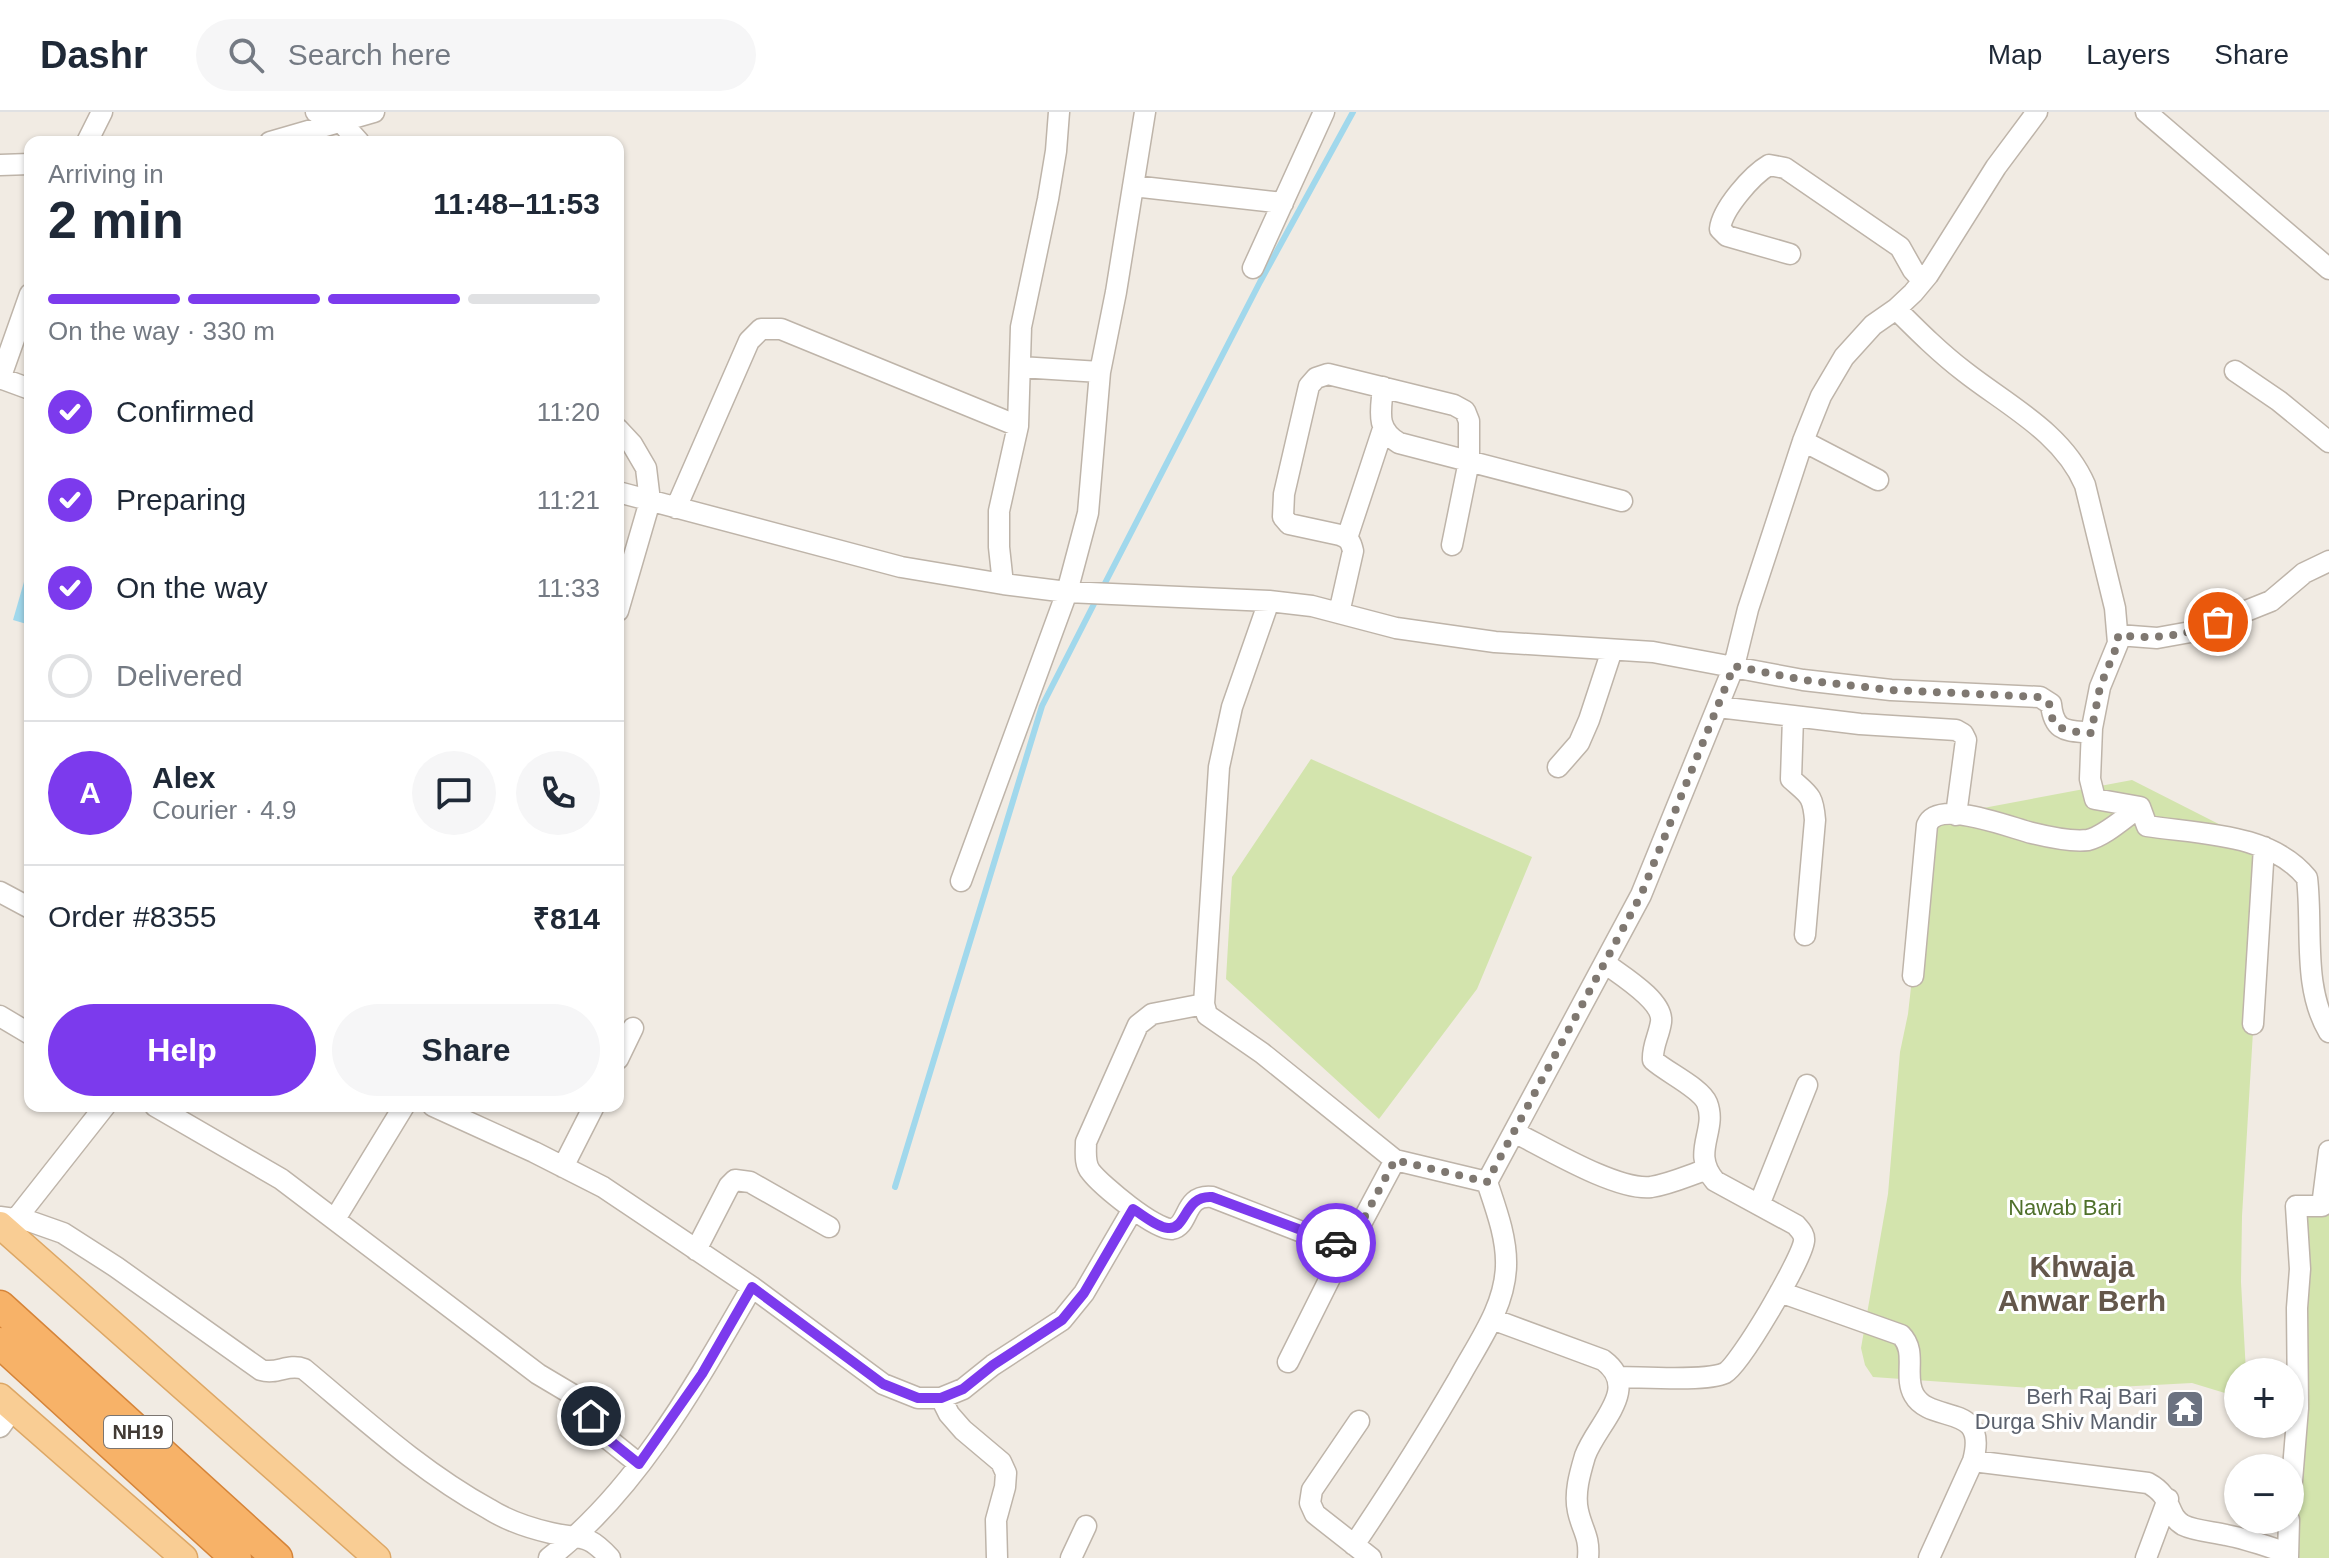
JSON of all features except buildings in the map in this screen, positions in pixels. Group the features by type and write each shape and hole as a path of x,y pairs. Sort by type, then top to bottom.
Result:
{"highway":[{"name":"NH19","path":"0,1306 277,1558"},
{"name":"NH19","path":"0,1343 236,1558"}],"main road":[{"path":"5,1221 377,1558"},
{"path":"4,1411 180,1556"}],"street":[{"path":"90,136 102,112"},
{"path":"316,112 342,123 354,136"},
{"path":"293,136 374,112"},
{"path":"1003,584 999,511 1018,426 1021,327 1048,199 1059,112"},
{"path":"961,881 1067,592 1088,513 1100,372 1145,112"},
{"path":"1253,268 1324,112"},
{"path":"1359,1421 1312,1490 1310,1503 1315,1514 1363,1552 1492,1319 1502,1295 1506,1265 1498,1215 1487,1182 1641,895 1734,666 1748,609 1803,441 1821,396 1844,357 1873,325 1896,309 1923,281 1996,167 2037,112"},
{"path":"2146,112 2329,269"},
{"path":"0,165 24,164"},
{"path":"1790,254 1727,236 1720,229 1724,213 1769,165 1785,168 1900,247 1923,281"},
{"path":"1133,186 1283,203"},
{"path":"1896,309 1948,359 2061,447 2078,468 2103,555 2118,635 2118,643 2100,687 2091,733 2090,779 2095,799 2140,807"},
{"path":"24,311 0,378 24,387"},
{"path":"676,508 749,341 761,329 781,329 1018,426"},
{"path":"1020,367 1100,372"},
{"path":"2235,371 2279,401 2329,442"},
{"path":"1347,538 1289,524 1283,517 1284,494 1309,386 1316,378 1328,374 1454,405 1465,411 1470,433 1469,461 1452,545"},
{"path":"1383,387 1380,416 1383,429 1388,437 1399,443 1622,501"},
{"path":"1339,613 1353,551 1347,538 1383,429"},
{"path":"624,435 646,468 650,501 624,590"},
{"path":"1803,441 1878,480"},
{"path":"624,494 901,567 1003,584 1067,592 1269,601 1312,606 1396,628 1495,642 1653,652 1803,680 1891,690 2040,697 2051,704 2053,721 2058,727 2091,733"},
{"path":"2118,635 2157,638 2196,631 2271,601 2304,573 2329,561"},
{"path":"1269,601 1232,707 1219,767 1204,1004 1207,1015 1262,1053 1395,1160 1487,1182"},
{"path":"1558,767 1579,743 1612,650"},
{"path":"1718,707 1793,717 1956,730 1963,734 1965,749 1956,815"},
{"path":"1793,717 1791,779 1814,802 1815,820 1805,935"},
{"path":"1913,976 1930,818 1936,814 1956,815 2004,823 2036,834 2079,840 2091,839 2140,807"},
{"path":"2140,807 2147,826 2224,836 2264,847 2296,865 2307,878 2313,990 2329,1032"},
{"path":"2253,1024 2264,847"},
{"path":"0,892 24,905"},
{"path":"1606,964 1651,999 1660,1010 1662,1019 1653,1060 1701,1095 1707,1103 1703,1151 1705,1170 1715,1181 1796,1225 1803,1232 1804,1242 1780,1292 1741,1359 1724,1373 1705,1377 1619,1377"},
{"path":"1204,1004 1152,1014 1138,1025 1086,1142 1085,1157 1089,1171 1133,1209 1164,1227 1172,1229 1179,1225 1195,1200 1204,1196 1320,1239 1348,1242"},
{"path":"0,1016 24,1030"},
{"path":"624,1047 633,1028"},
{"path":"1759,1205 1807,1085"},
{"path":"5,1221 100,1112"},
{"path":"165,1112 281,1179 538,1374 580,1399 588,1407 595,1426 603,1435 639,1464"},
{"path":"335,1219 400,1112"},
{"path":"446,1112 603,1187 752,1287 883,1384 918,1398 941,1398 963,1389 993,1365 1062,1320 1084,1293 1133,1209"},
{"path":"563,1167 591,1112"},
{"path":"1514,1132 1630,1186 1649,1187 1705,1170"},
{"path":"2294,1454 2300,1269 2296,1206 2322,1206 2329,1152"},
{"path":"1288,1362 1348,1242 1356,1233 1395,1160"},
{"path":"696,1250 735,1180 750,1182 829,1227"},
{"path":"5,1221 29,1221 63,1233 128,1275 261,1370 278,1371 287,1366 304,1369 387,1441 488,1509 523,1526 557,1534 579,1535 596,1543 610,1558"},
{"path":"549,1558 579,1535 611,1503 702,1374 752,1287"},
{"path":"1780,1292 1901,1335 1910,1349 1911,1387 1915,1397 1971,1427 1976,1448 1973,1461 1929,1558"},
{"path":"1492,1319 1603,1360 1614,1368 1619,1377 1620,1389 1615,1402 1586,1453 1578,1481 1578,1511 1588,1534 1588,1558"},
{"path":"941,1398 949,1414 1001,1462 1006,1473 996,1520 997,1558"},
{"path":"1973,1461 2148,1483 2161,1490 2168,1499 2172,1514 2184,1525 2248,1540 2287,1556 2288,1534"},
{"path":"2146,1558 2168,1499"},
{"path":"1071,1558 1086,1526"}],"green space":[{"path":"1311,759 1532,857 1477,989 1379,1119 1226,979 1232,877"},
{"name":"Nawab Bari","path":"2132,780 2264,847 2242,1216 2241,1282 2245,1358 2224,1358 2224,1393 2192,1383 2061,1390 1873,1377 1865,1365 1861,1348 1888,1194 1900,1052 1908,1014 1930,818"},
{"path":"2329,1146 2329,1558 2292,1558 2293,1534 2304,1534 2304,1454 2294,1454 2295,1438 2304,1438 2304,1358 2296,1358 2299,1244"}],"water":[{"path":"24,582 24,623 13,620"}],"waterway":[{"path":"1102,589 1260,282 1353,112"},
{"path":"895,1187 1042,706 1097,598"}],"way so far":[{"path":"1336,1243 1348,1242 1356,1233 1395,1160 1487,1182 1641,895 1734,666 1803,680 1891,690 2040,697 2051,704 2053,721 2058,727 2091,733 2100,687 2118,643 2118,635 2169,637 2218,622"}],"place":[{"name":"Berh Raj Bari Durga Shiv Mandir","path":"2185,1409"}],"district":[{"name":"Khwaja Anwar Berh","path":"2082,1283"}],"route":[{"path":"591,1416 603,1435 639,1464 702,1374 752,1287 883,1384 918,1398 941,1398 963,1389 993,1365 1062,1320 1084,1293 1133,1209 1172,1229 1179,1225 1195,1200 1212,1197 1336,1243"}]}
